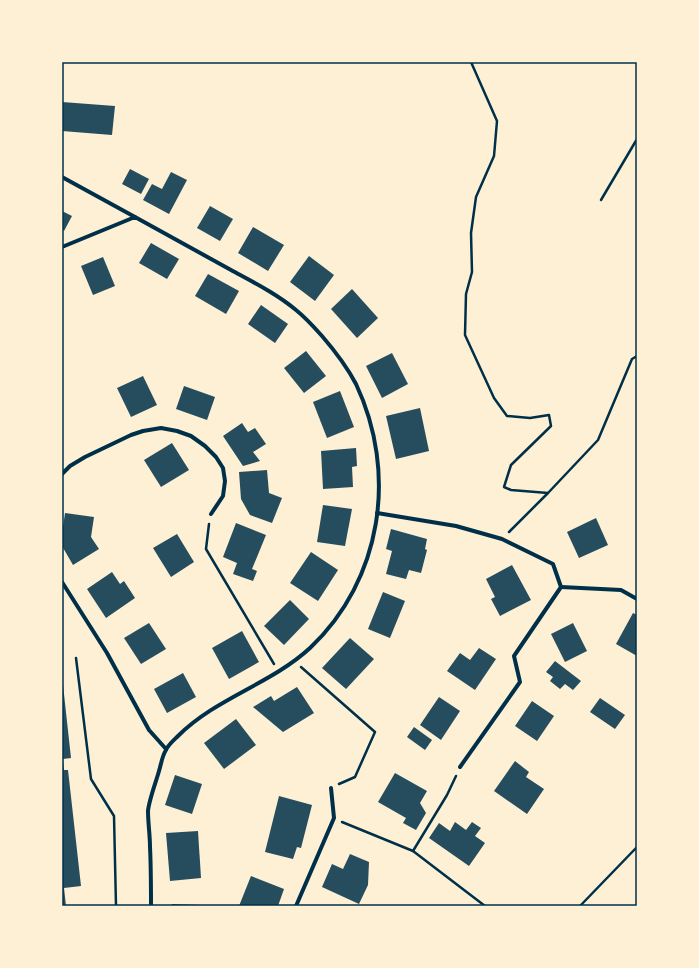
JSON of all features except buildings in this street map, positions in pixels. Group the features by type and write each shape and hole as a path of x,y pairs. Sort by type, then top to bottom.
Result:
{"street":[{"path":"62,177 245,278 297,310 328,343 356,384 369,418 375,440 378,461 379,497 375,531 371,548 356,586 336,619 308,649 294,660 198,718 166,749 148,809 152,875 151,906"},
{"path":"62,248 135,217"},
{"path":"62,474 70,466 86,457 132,435 143,431 161,428 177,431 191,436 205,446 216,456 222,468 225,481 223,496 211,514"},
{"path":"377,513 456,526 502,539 553,564 561,587"},
{"path":"62,582 107,653 150,730 166,749"},
{"path":"561,587 621,590 637,599"},
{"path":"460,767 520,682 514,656 561,587"},
{"path":"296,906 334,818 331,788"}],"path":[{"path":"471,62 497,121 494,156 476,196 471,233 472,272 466,294 465,335 494,398 507,416 530,418 549,415 551,426 511,465 504,486 511,490 548,493"},
{"path":"601,200 637,138"},
{"path":"502,539 598,440 632,359 637,356"},
{"path":"211,514 206,549 278,671"},
{"path":"76,658 91,779 114,816 116,906"},
{"path":"294,660 375,732 355,777 331,788"},
{"path":"413,851 447,795 460,767"},
{"path":"334,818 413,851 485,906"},
{"path":"580,906 637,846"}]}
